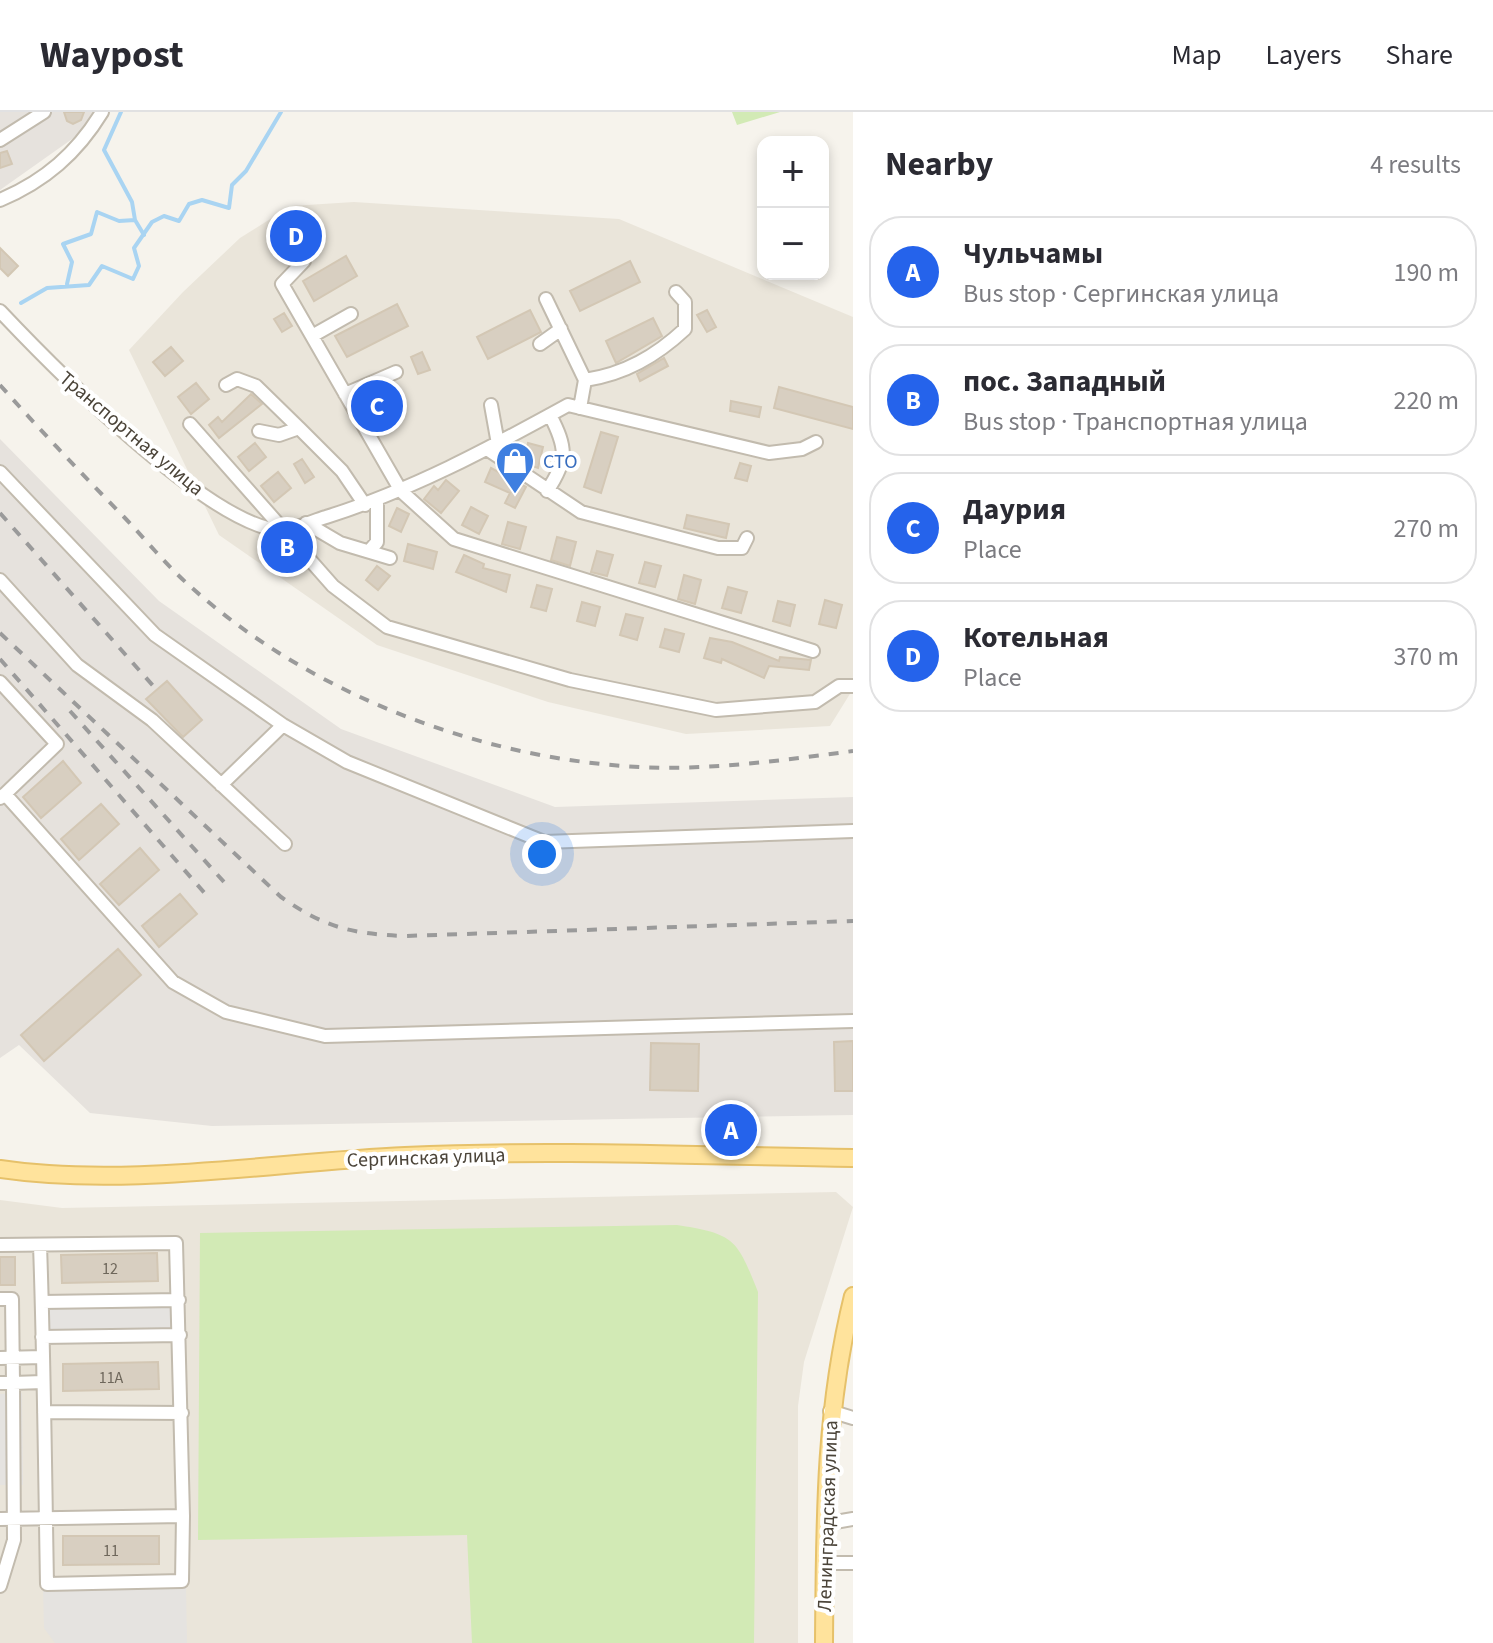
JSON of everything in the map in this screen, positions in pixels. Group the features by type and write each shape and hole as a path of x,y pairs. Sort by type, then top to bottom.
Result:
{"main road":[{"name":"Сергинская улица","path":"0,1169 102,1176 406,1156 512,1154 853,1158"},
{"name":"Ленинградская улица","path":"824,1643 824,1524 830,1411 853,1296"}],"street":[{"path":"0,140 44,112"},
{"path":"0,200 36,183 55,169 81,143 102,112"},
{"path":"304,261 282,284 401,491 454,539 813,651"},
{"path":"585,380 638,364 665,347 685,329 685,302 676,292"},
{"path":"546,299 585,380 580,408"},
{"name":"Транспортная улица","path":"0,311 90,402 201,494 247,519 281,530"},
{"path":"312,336 351,314"},
{"path":"540,344 561,329"},
{"path":"345,394 396,372"},
{"path":"226,385 237,379 256,386 371,503 377,542 370,550"},
{"path":"491,405 492,447 547,491 581,512 718,548 742,548 747,538"},
{"path":"281,530 401,491 492,447 568,405 769,453 802,449 816,442"},
{"path":"547,491 563,467 563,439 550,415"},
{"path":"190,424 333,586 387,627 570,680 716,710 815,702 839,686 853,686"},
{"path":"259,431 279,435 299,428"},
{"path":"0,472 155,635 283,725 347,762 544,842 853,831"},
{"path":"247,519 252,496"},
{"path":"306,523 340,543 390,558"},
{"path":"0,580 77,665 152,720 285,844"},
{"path":"0,682 57,744 2,796 173,982 226,1012 325,1036 853,1021"},
{"path":"221,785 283,725"},
{"path":"0,1245 176,1243 182,1413 182,1581 47,1584 40,1245"},
{"path":"0,1299 12,1299 6,1383 15,1519 14,1540 0,1581"},
{"path":"42,1302 179,1300"},
{"path":"42,1337 180,1335"},
{"path":"6,1358 43,1357"},
{"path":"6,1383 43,1382"},
{"path":"830,1411 853,1418"},
{"path":"44,1412 182,1413"},
{"path":"0,1519 183,1516"},
{"path":"824,1524 853,1519"},
{"path":"824,1563 853,1563"}],"shaded area":[{"path":"0,112 96,112 82,132 0,190"},
{"path":"354,202 619,219 757,277 757,280 765,280 853,317 853,689 830,726 686,734 548,702 377,645 219,535 129,350 183,292 240,238 291,206"},
{"path":"0,439 159,601 341,729 555,807 853,797 853,1115 212,1126 90,1113 19,1045 0,1058"},
{"path":"836,1192 853,1207 804,1362 798,1406 798,1643 0,1643 0,1200 62,1208"},
{"path":"174,1307 174,1328 47,1330 46,1308"},
{"path":"22,1393 23,1485 0,1485 0,1394"},
{"path":"186,1587 187,1643 55,1643 44,1628 43,1589"}],"green space":[{"path":"732,112 780,112 737,125"},
{"path":"677,1225 711,1232 731,1242 745,1260 758,1292 754,1643 472,1643 467,1535 198,1540 200,1233"}],"building":[{"path":"64,112 84,112 81,120 73,124 67,121"},
{"path":"7,151 12,164 0,168 0,153"},
{"path":"301,217 313,247 290,256 278,226"},
{"path":"0,248 18,266 8,276 0,268"},
{"path":"346,256 357,276 314,301 303,281"},
{"path":"630,261 640,282 580,311 570,291"},
{"path":"397,304 408,326 347,357 335,336"},
{"path":"530,310 541,332 488,359 477,337"},
{"path":"707,310 716,327 707,332 697,315"},
{"path":"284,313 292,326 282,332 274,319"},
{"path":"653,318 662,336 616,363 606,341"},
{"path":"171,347 183,361 165,376 153,362"},
{"path":"422,352 430,370 418,374 411,357"},
{"path":"664,358 668,366 640,381 637,374"},
{"path":"196,383 209,399 191,414 178,397"},
{"path":"779,387 853,407 853,429 774,408"},
{"path":"251,394 262,404 219,438 209,425 218,417 222,422"},
{"path":"383,397 388,406 372,416 367,406"},
{"path":"731,401 761,407 759,417 730,411"},
{"path":"601,432 618,437 601,493 584,487"},
{"path":"255,443 266,457 249,471 238,457"},
{"path":"528,443 543,447 538,468 524,463"},
{"path":"302,459 314,477 305,483 294,464"},
{"path":"740,463 751,466 747,481 735,478"},
{"path":"491,468 526,487 515,508 505,503 510,493 485,482"},
{"path":"278,472 291,488 274,502 261,486"},
{"path":"446,480 459,491 441,513 424,499 434,486 438,490"},
{"path":"471,507 488,516 479,534 462,525"},
{"path":"397,508 409,514 401,532 389,526"},
{"path":"687,515 729,524 726,538 684,528"},
{"path":"508,522 526,527 520,549 502,544"},
{"path":"557,537 576,542 570,566 551,560"},
{"path":"408,544 437,552 433,569 404,561"},
{"path":"597,551 613,555 607,576 591,572"},
{"path":"464,555 484,564 483,568 510,575 506,592 456,572"},
{"path":"645,562 661,566 655,587 639,583"},
{"path":"377,566 390,576 378,590 366,580"},
{"path":"684,575 701,580 695,604 678,599"},
{"path":"537,585 552,589 546,611 531,607"},
{"path":"728,587 747,592 741,613 722,608"},
{"path":"825,600 842,605 836,628 819,624"},
{"path":"778,601 795,605 790,626 773,621"},
{"path":"582,602 600,607 595,626 577,621"},
{"path":"626,614 643,618 637,640 620,635"},
{"path":"665,629 684,634 679,652 660,647"},
{"path":"710,638 732,642 779,661 780,657 811,660 809,670 769,666 764,678 722,659 721,663 704,658"},
{"path":"167,681 202,720 183,737 146,699"},
{"path":"63,761 81,783 41,818 23,797"},
{"path":"101,804 119,824 79,860 61,839"},
{"path":"140,848 159,870 119,905 100,884"},
{"path":"180,894 197,914 159,947 142,926"},
{"path":"118,949 141,975 44,1061 21,1035"},
{"path":"853,1041 853,1091 835,1091 834,1042"},
{"path":"651,1043 699,1044 698,1091 650,1090"},
{"path":"157,1253 158,1281 62,1283 61,1255"},
{"path":"0,1257 15,1257 15,1285 0,1285"},
{"path":"158,1362 159,1389 63,1391 63,1364"},
{"path":"63,1536 159,1536 159,1564 63,1565"}],"waterway":[{"path":"121,112 104,150 132,202 135,220 144,235"},
{"path":"21,303 47,288 89,285 102,266 133,279 139,266 134,248 152,222 164,216 179,221 189,204 202,200 229,208 232,185 246,171 281,112"},
{"path":"67,284 72,262 63,244 91,234 97,212 119,221 135,220"}],"railway":[{"path":"0,385 191,587 237,624 286,657 338,686 393,711 450,732 508,748 624,766 710,767 853,751"},
{"path":"0,513 155,688"},
{"path":"0,633 281,897 339,927 404,936 853,921"},
{"path":"0,659 208,897"},
{"path":"70,711 224,882"}],"place":[{"name":"Котельная","path":"296,236"},
{"name":"Даурия","path":"377,406"},
{"name":"СТО","path":"515,495"},
{"name":"пос. Западный","path":"287,547"},
{"name":"Чульчамы","path":"731,1130"}]}
